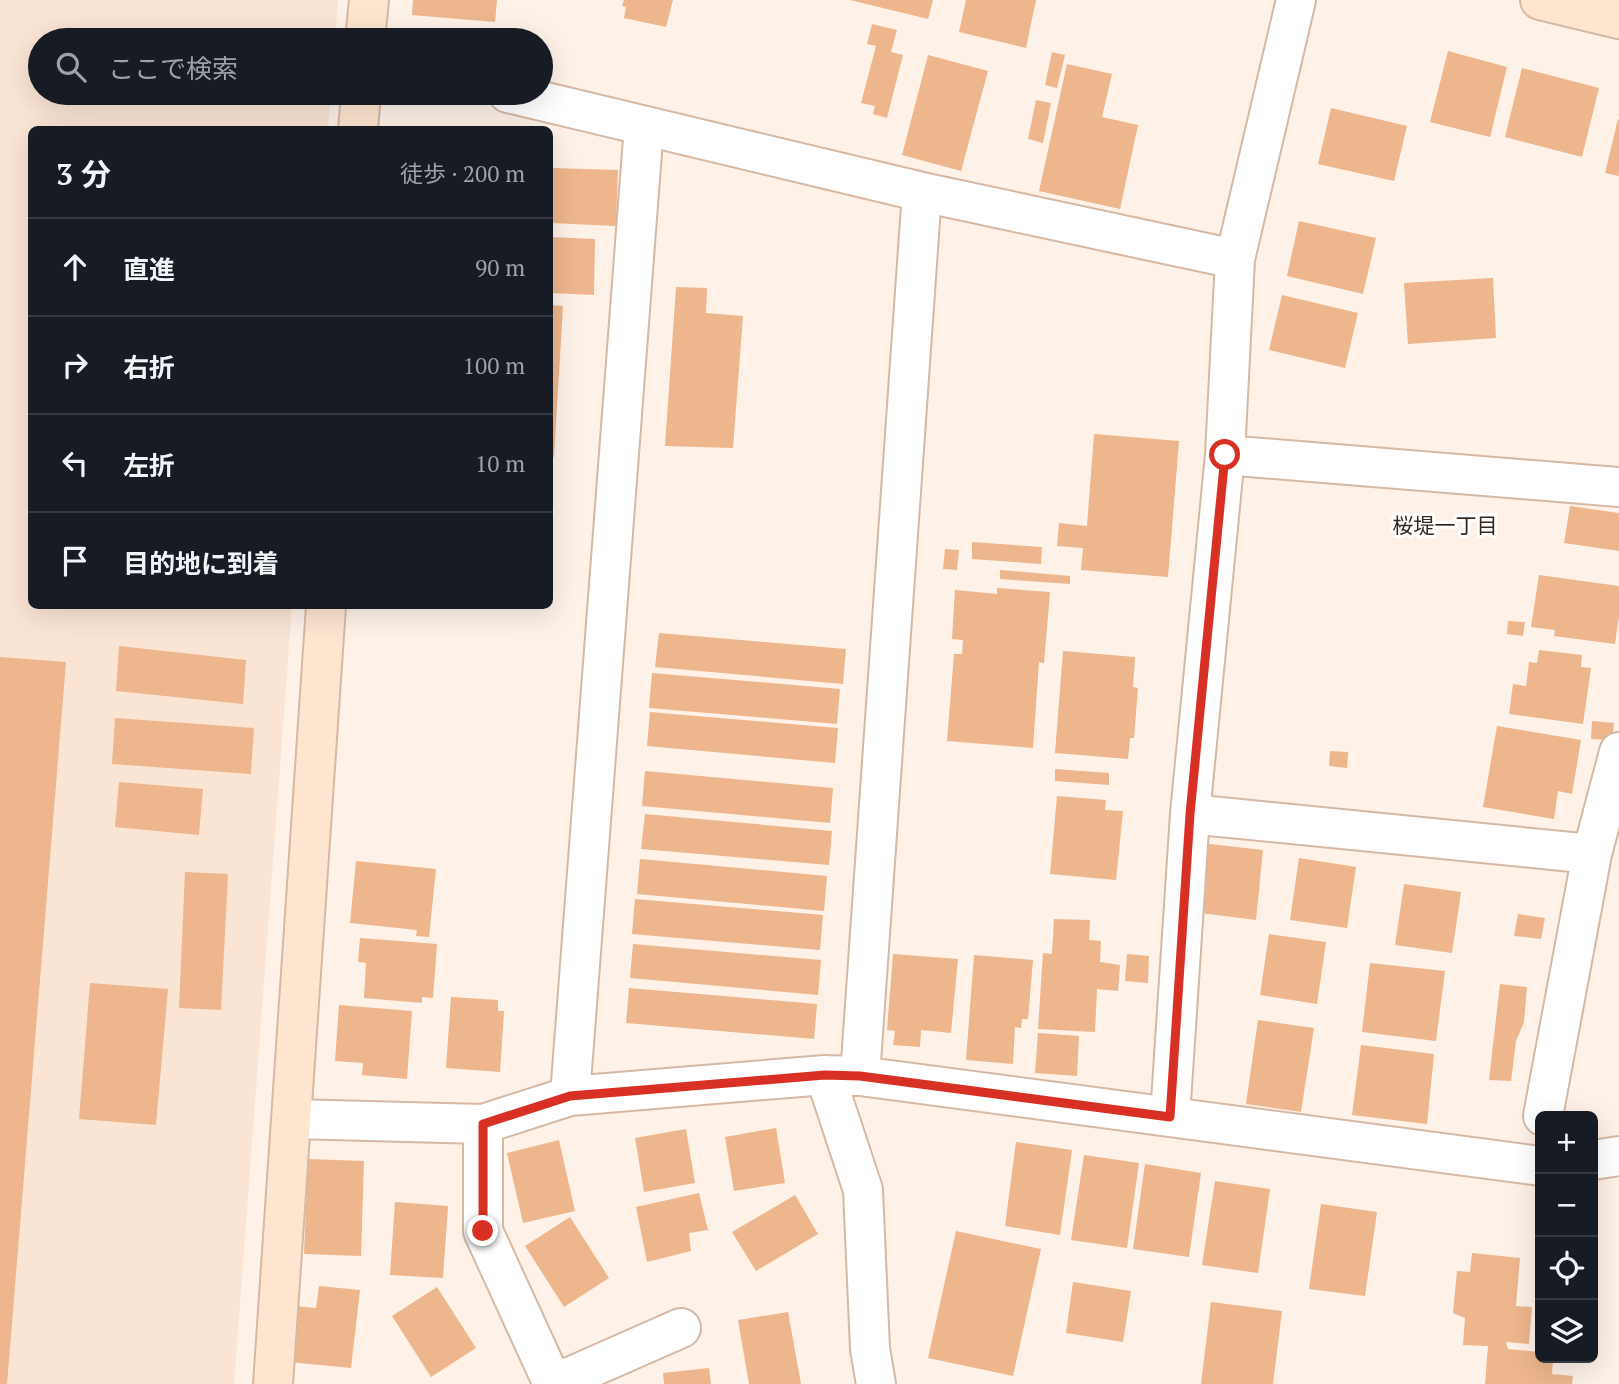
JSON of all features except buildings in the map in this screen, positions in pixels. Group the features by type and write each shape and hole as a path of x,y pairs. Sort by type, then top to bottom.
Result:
{"street":[{"path":"366,28 369,0"},
{"path":"1170,1117 1190,814 1225,455 1236,259 1296,0"},
{"path":"1541,0 1619,19"},
{"path":"553,104 922,192 1236,259"},
{"path":"358,126 360,105"},
{"path":"570,1096 644,126"},
{"path":"876,1384 870,1349 863,1190 843,1075 922,192"},
{"path":"1225,455 1619,487"},
{"path":"273,1384 326,609"},
{"path":"1544,1111 1592,854 1619,752"},
{"path":"1190,814 1592,854"},
{"path":"292,1119 483,1124 570,1096 843,1075 1170,1117 1535,1154"},
{"path":"483,1124 483,1231 554,1384 681,1328"},
{"path":"1598,1159 1619,1157"}],"shaded area":[{"path":"0,0 338,0 336,28 28,28 28,105 330,105 328,126 28,126 28,609 292,609 234,1384 0,1384"}],"district":[{"name":"桜堤一丁目","path":"1445,526"}],"route":[{"path":"483,1231 483,1124 570,1096 825,1075 860,1076 1170,1117 1190,814 1225,455"}]}
